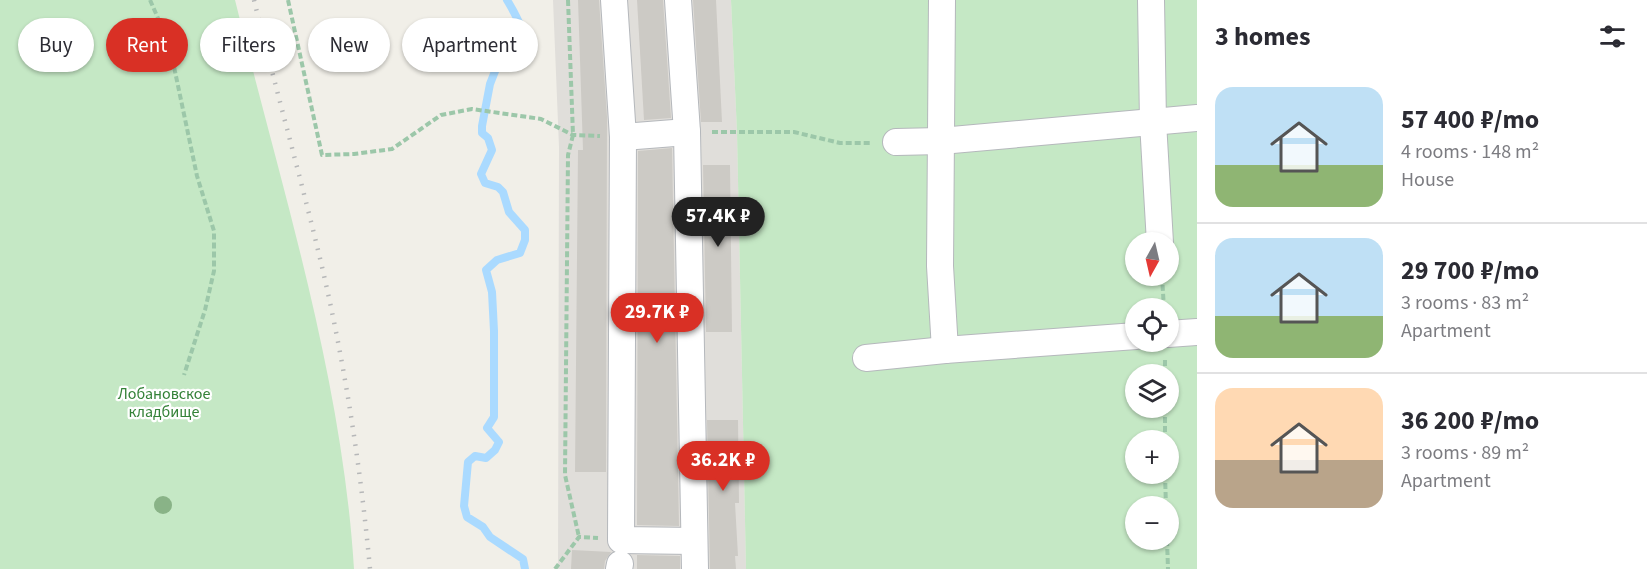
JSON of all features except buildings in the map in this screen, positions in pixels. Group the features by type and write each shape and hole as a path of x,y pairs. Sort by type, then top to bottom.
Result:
{"lane":[{"path":"614,0 623,137 620,558 694,541"},
{"path":"678,0 687,132 695,569"},
{"path":"942,0 940,267 945,350"},
{"path":"1152,0 1153,122 1159,232"},
{"path":"896,142 941,141 1197,118"},
{"path":"623,137 687,132"},
{"path":"1179,333 1197,332"},
{"path":"866,358 1125,337"}],"path":[{"path":"150,0 169,44 197,176 214,231 214,271 205,310 184,375"},
{"path":"288,0 322,155 392,149 441,115 472,109 541,119 573,135 623,137"},
{"path":"555,569 579,537 566,475 568,155 573,135 568,0"},
{"path":"687,132 794,132 840,143 896,142"},
{"path":"579,537 620,558"},
{"path":"1167,550 1168,569"}],"shaded area":[{"path":"553,0 731,0 737,132 746,569 558,569 559,147"}],"green space":[{"name":"Лобановское кладбище","path":"0,0 235,0 240,18 200,18 200,72 254,72 290,211 323,353 337,425 354,569 0,569"},
{"path":"731,0 1197,0 1197,569 746,569 737,132"}],"waterway":[{"path":"507,0 521,27 522,49 519,56 499,61 490,84 482,133 488,138 492,150 481,174 485,183 498,187 503,192 509,212 525,230 525,240 520,253 497,260 486,270 492,292 494,331 494,417 487,428 499,442 495,450 486,458 475,456 468,462 464,506 467,517 483,527 490,537 523,559 525,569"}],"railway":[{"path":"254,0 317,246 335,326 356,447 370,569"}]}
